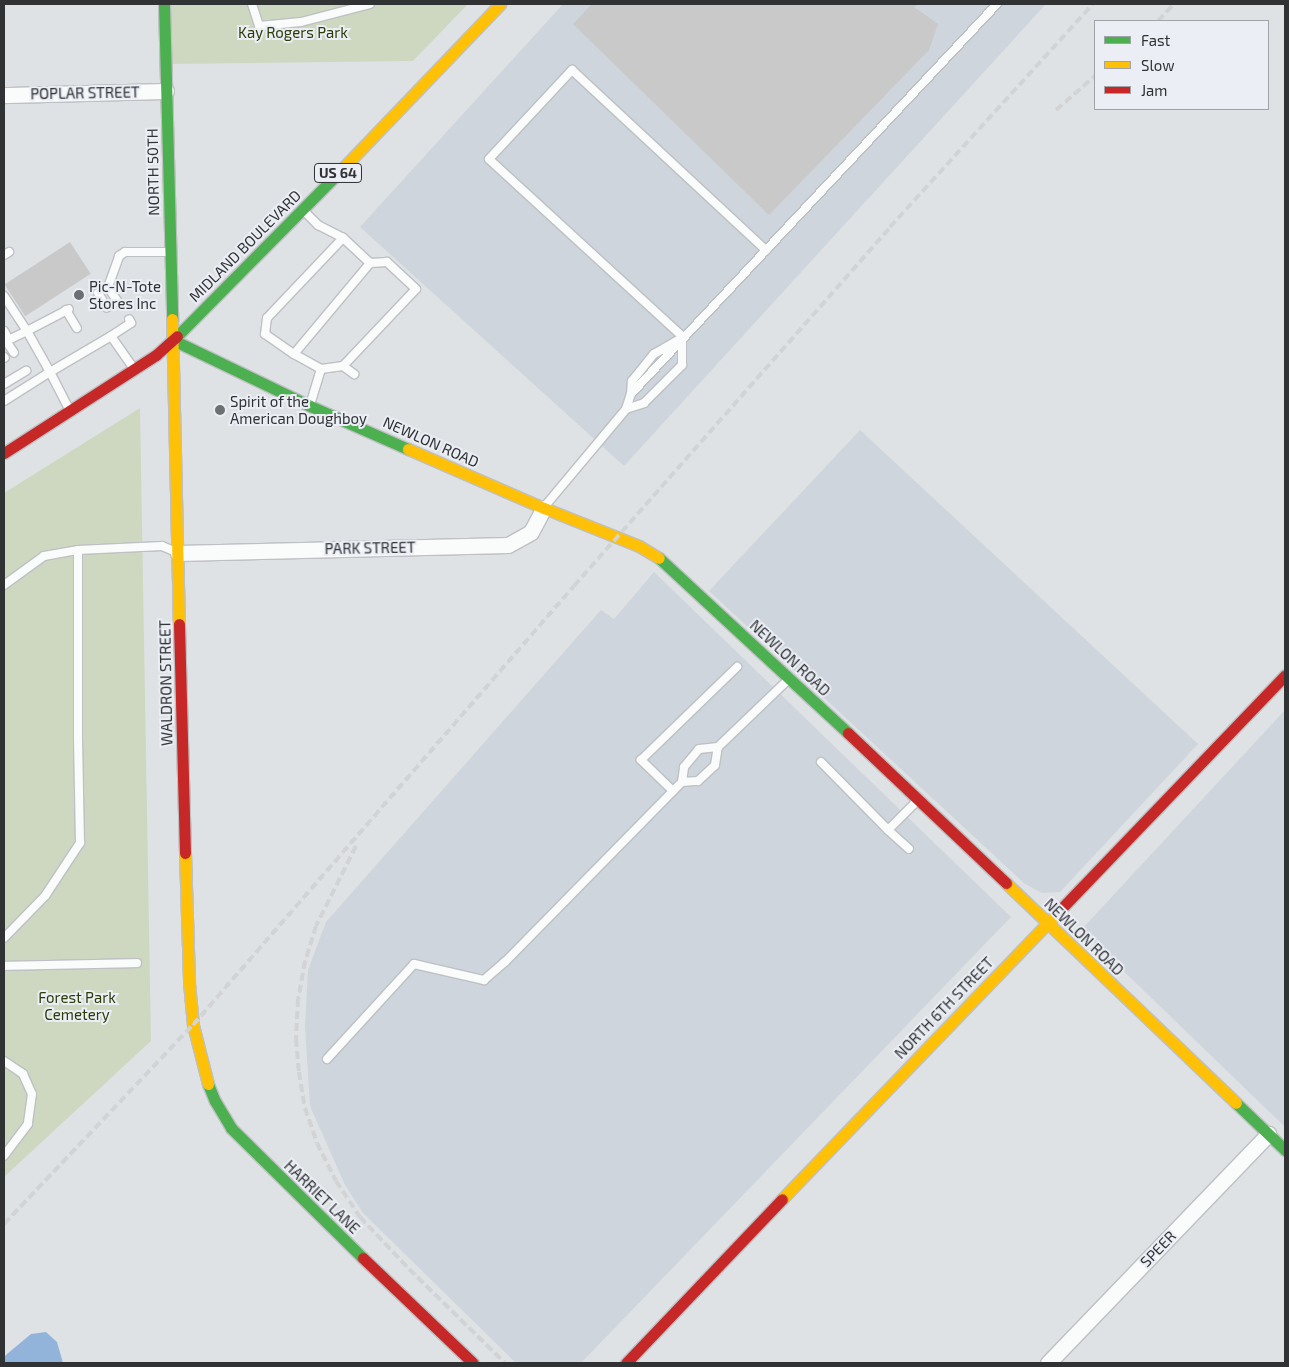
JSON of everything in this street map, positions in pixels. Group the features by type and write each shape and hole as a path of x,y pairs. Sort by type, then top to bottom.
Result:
{"street":[{"name":"NORTH 50TH","path":"164,4 173,340"},
{"name":"MIDLAND BOULEVARD","path":"5,450 134,370 156,355 173,340 500,4"},
{"name":"POPLAR STREET","path":"4,95 166,91"},
{"name":"NEWLON ROAD","path":"173,340 310,406 544,508 624,539 665,562 919,799 1285,1150"},
{"name":"WALDRON STREET","path":"173,340 186,910 193,1025"},
{"name":"PARK STREET","path":"178,553 508,545 531,532 544,508"},
{"name":"NORTH 6TH STREET","path":"626,1363 1285,675"},
{"name":"HARRIET LANE","path":"193,1025 211,1092 231,1128 342,1238 473,1363"},
{"name":"SPEER","path":"1048,1363 1268,1134"}],"lane":[{"path":"252,4 259,26 301,22 370,4"},
{"path":"544,508 626,409 631,394 997,4"},
{"path":"626,409 644,403 682,365 683,338 489,159 572,70 766,250"},
{"path":"302,209 318,225 343,238 370,263 388,262 416,289 343,366 321,369 294,354 265,334 267,318 343,238"},
{"path":"107,308 95,294 108,287 119,256 125,252 170,252"},
{"path":"294,354 370,263"},
{"path":"108,287 118,302"},
{"path":"4,296 27,331 70,410"},
{"path":"6,341 68,310 77,328"},
{"path":"4,400 118,328 131,323 129,319"},
{"path":"4,331 6,341 14,353"},
{"path":"106,337 134,370"},
{"path":"343,366 354,374"},
{"path":"5,381 24,368 33,381"},
{"path":"310,406 321,369"},
{"path":"4,584 44,556 78,550 162,546 178,553"},
{"path":"4,938 45,896 80,843 78,550"},
{"path":"672,791 641,760 737,667"},
{"path":"327,1059 414,964 484,980 505,962 672,791 682,782 698,781 715,765 718,747 790,678"},
{"path":"682,782 684,767 700,749 718,747"},
{"path":"821,762 909,849"},
{"path":"888,830 919,799"},
{"path":"4,966 137,962"},
{"path":"4,1061 23,1074 32,1094 28,1124 4,1156"}],"shaded area":[{"path":"563,4 1046,4 624,466 360,227"},
{"path":"860,430 1198,744 1060,892 1042,893 1025,884 709,591"},
{"path":"654,572 1011,917 581,1363 516,1363 363,1213 345,1185 310,1106 305,1026 308,970 326,922 601,610 614,619"},
{"path":"1285,710 1285,1127 1081,930"}],"green space":[{"name":"Kay Rogers Park","path":"170,4 468,4 413,61 172,64"},
{"name":"Forest Park Cemetery","path":"140,408 151,1041 4,1177 4,493"}],"water":[{"path":"46,1332 57,1342 63,1363 4,1363 4,1357 31,1334"}],"building":[{"path":"592,4 918,4 914,7 938,24 929,50 769,215 573,24"},
{"path":"70,242 91,274 25,316 5,284"}],"railway":[{"path":"4,1224 193,1025 574,586 890,227 1093,4"},
{"path":"1159,20 1174,4"},
{"path":"1056,110 1094,77"},
{"path":"356,846 316,926 305,961 298,999 296,1039 305,1108 317,1143 336,1181 360,1217 409,1269 505,1363"}],"traffic: fast":[{"path":"164,4 172,319"},
{"path":"177,336 342,169"},
{"path":"173,340 310,406 408,449"},
{"path":"659,558 848,733"},
{"path":"208,1084 215,1101 231,1128 363,1258"},
{"path":"1236,1103 1285,1150"}],"traffic: slow":[{"path":"342,169 500,4"},
{"path":"172,319 179,624"},
{"path":"408,449 544,508 639,546 659,558"},
{"path":"185,853 189,983 193,1025 208,1084"},
{"path":"1006,883 1236,1103"},
{"path":"782,1199 1058,912"}],"traffic: jam":[{"path":"4,453 156,355 177,336"},
{"path":"179,624 185,853"},
{"path":"1058,912 1285,675"},
{"path":"848,733 1006,883"},
{"path":"626,1363 782,1199"},
{"path":"363,1258 473,1363"}],"place":[{"name":"Pic-N-Tote Stores Inc","path":"79,295"},
{"name":"Spirit of the American Doughboy","path":"220,410"}]}
